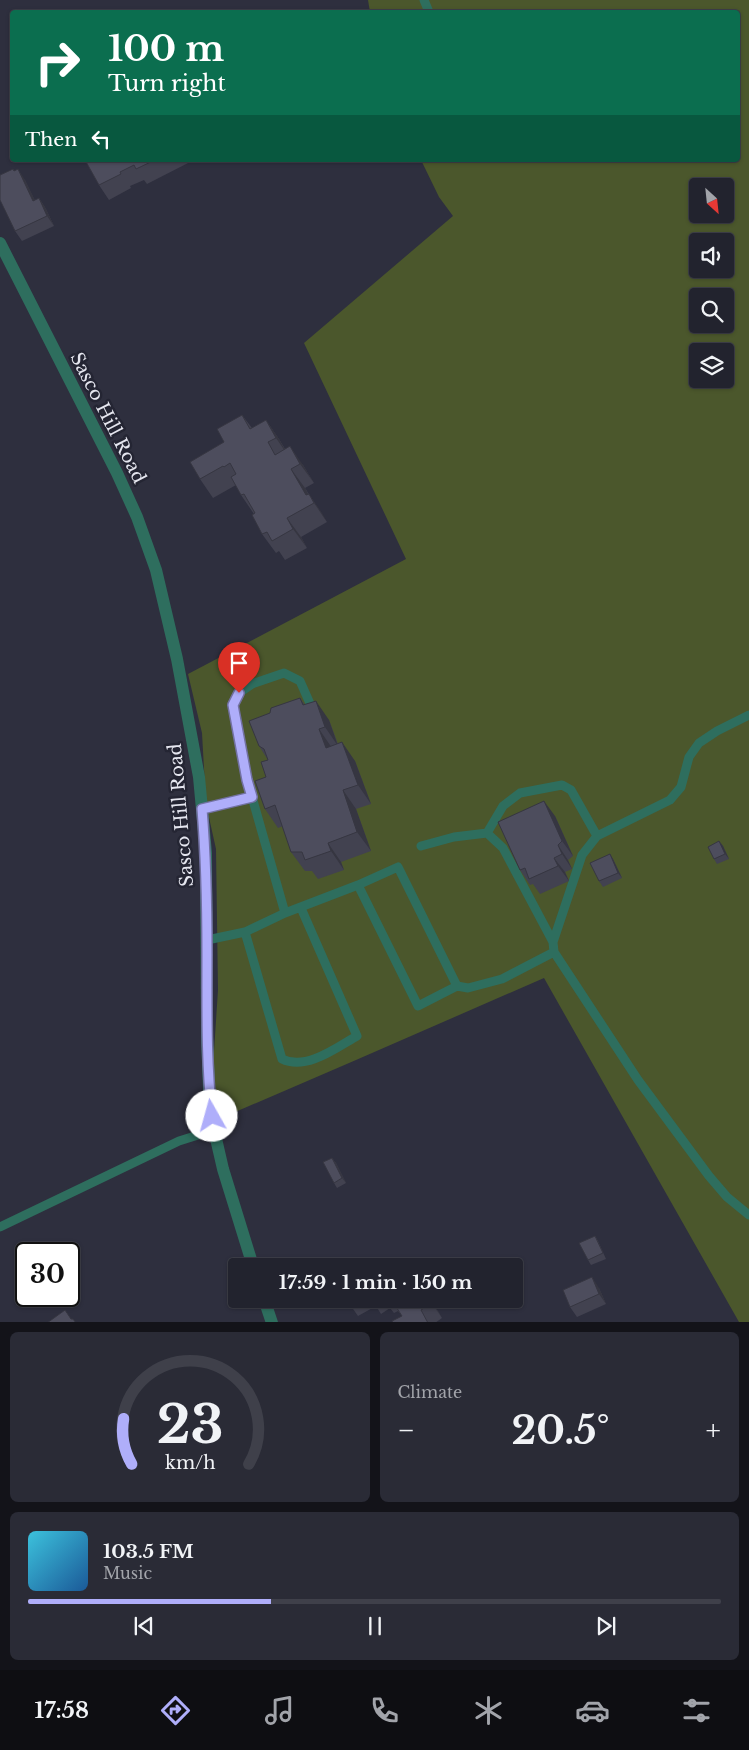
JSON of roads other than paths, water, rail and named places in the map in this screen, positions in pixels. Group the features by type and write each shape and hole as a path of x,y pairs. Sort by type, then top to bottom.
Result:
{"street":[{"name":"Sasco Hill Road","path":"0,243 117,473 140,526 156,570 171,633 199,777 206,853 207,1036 209,1089 214,1130 223,1169 251,1258"},
{"path":"267,1308 272,1322"}],"lane":[{"path":"285,913 247,780 233,705 239,693 252,684 284,673 300,681 312,708"},
{"path":"358,885 418,1006 457,986 468,988 502,979 554,947 582,855 597,836 670,800 681,787 689,757 699,743 717,731 749,715"},
{"path":"488,833 503,806 520,793 562,785 571,790 597,836"},
{"path":"202,809 252,797"},
{"path":"422,846 454,837 488,833"},
{"path":"488,833 503,848 554,947 633,1072 709,1176 727,1197 749,1215"},
{"path":"207,940 245,932 285,913 358,885 398,867 457,986"},
{"path":"245,932 282,1059 291,1064 311,1060 357,1036 301,908"},
{"path":"0,1227 179,1141 214,1130"}]}
